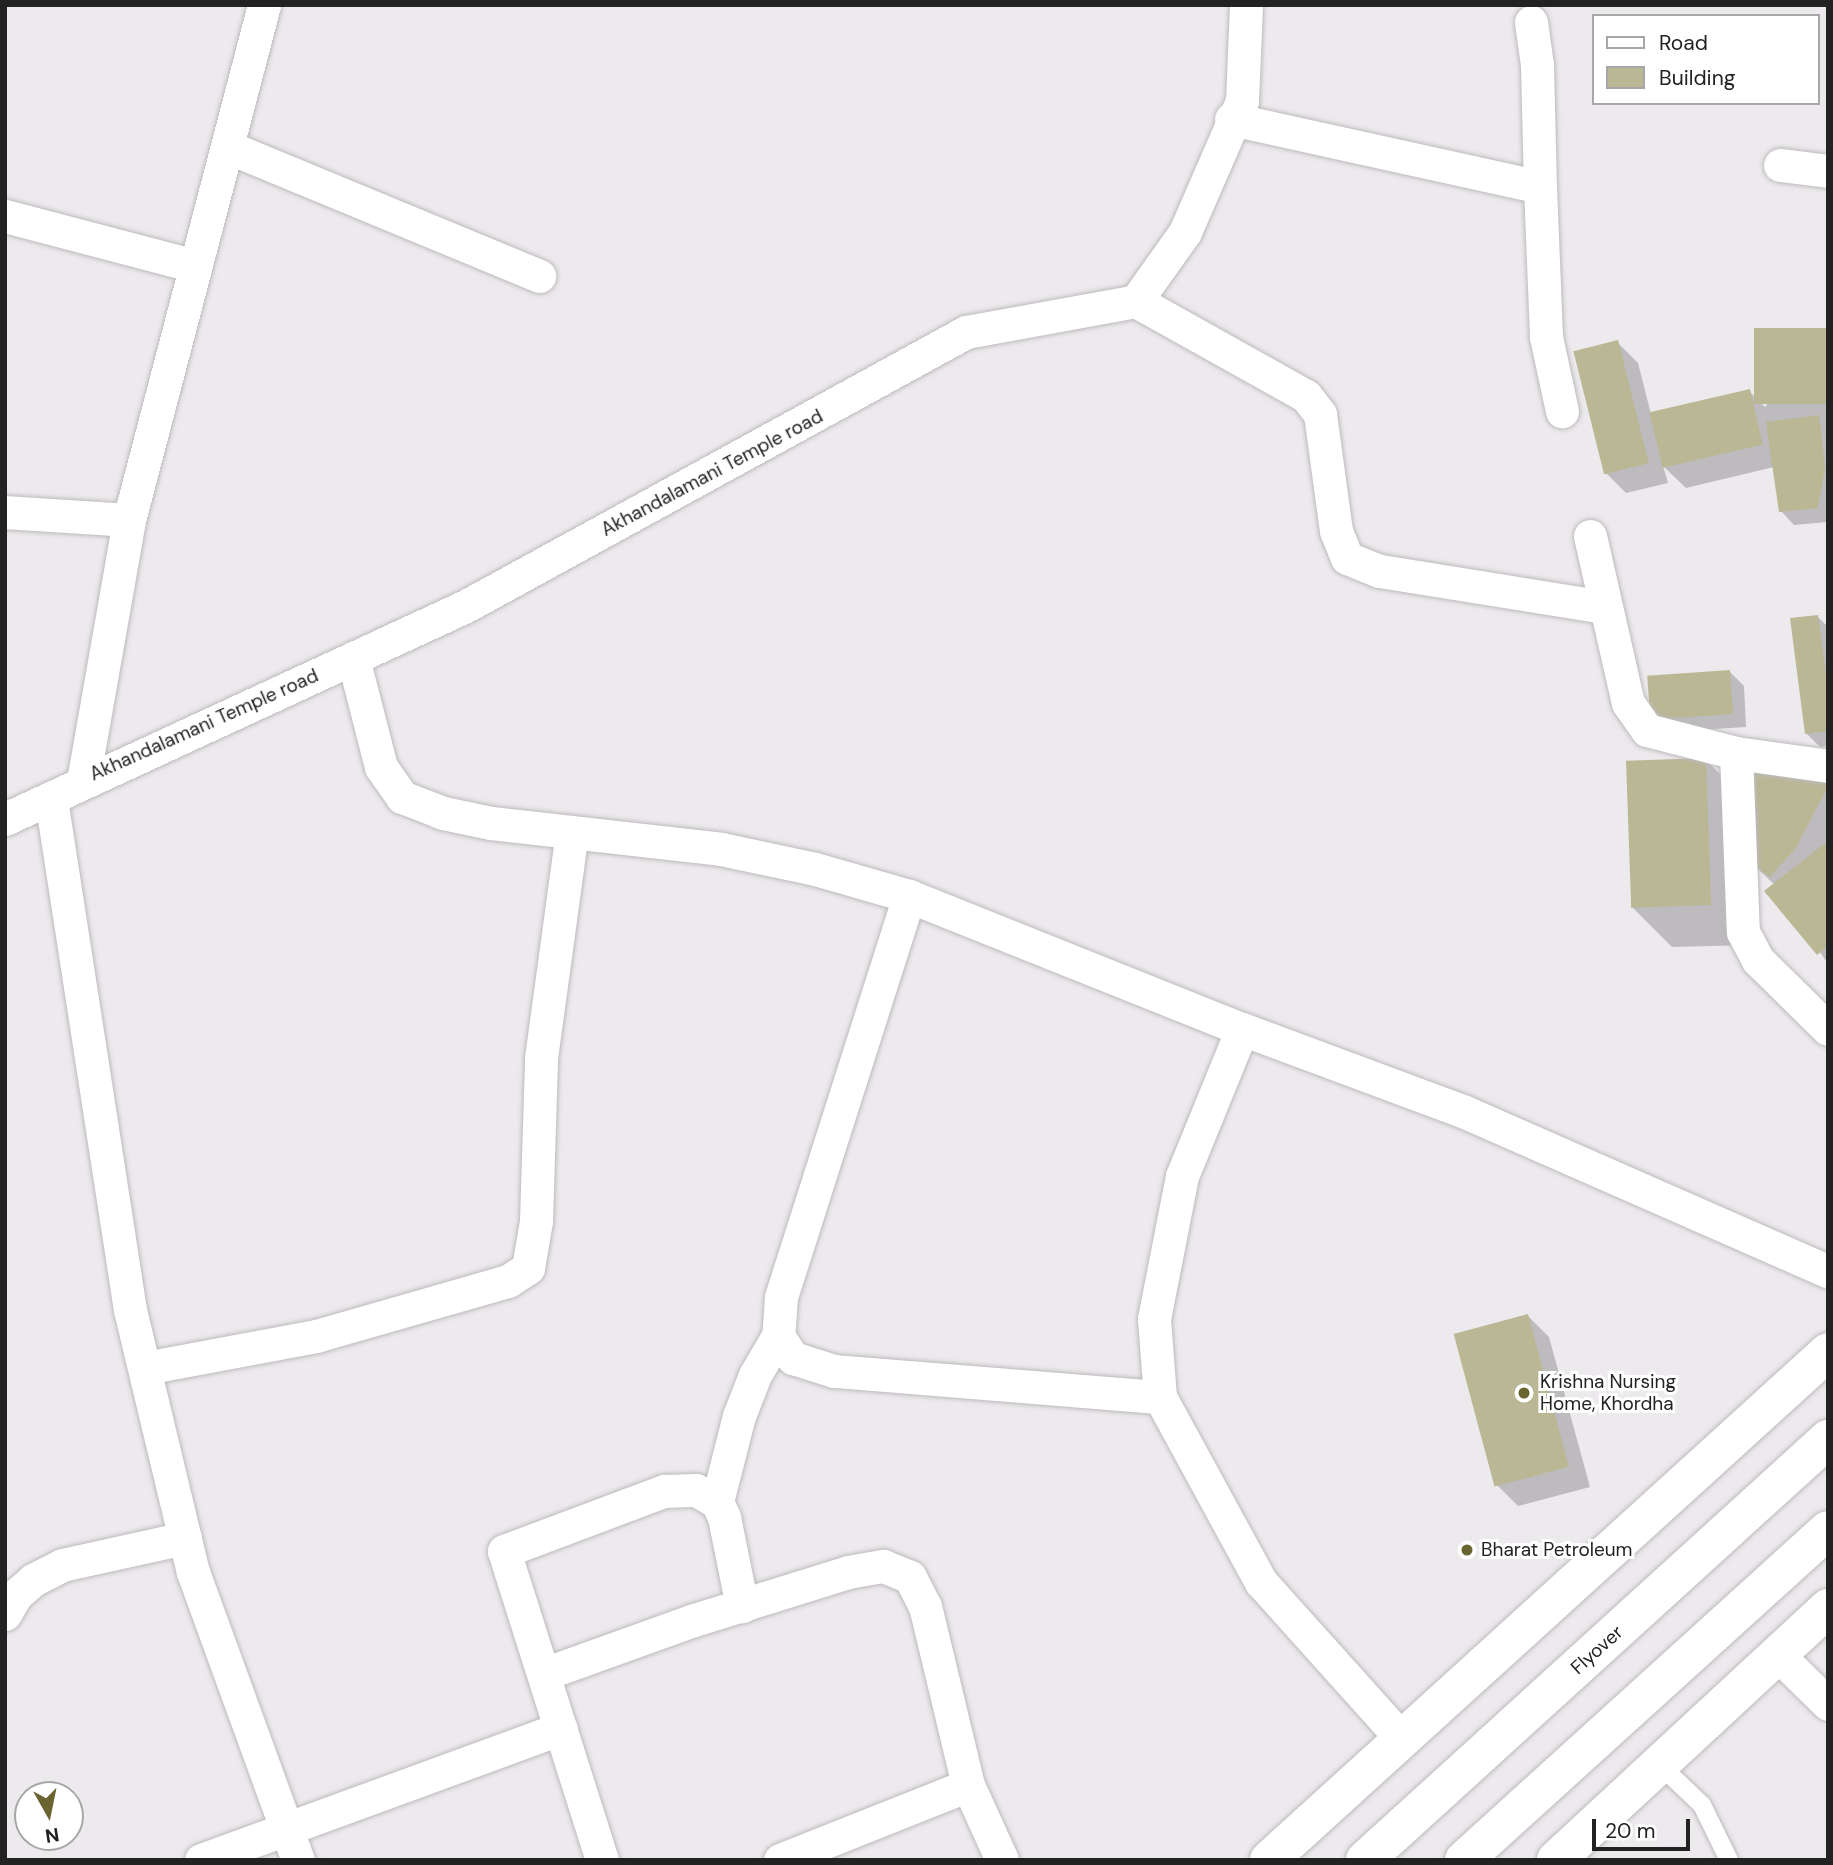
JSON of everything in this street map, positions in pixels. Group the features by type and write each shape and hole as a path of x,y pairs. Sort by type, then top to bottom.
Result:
{"main road":[{"path":"1269,1860 1828,1352"},
{"name":"Flyover","path":"1365,1860 1828,1439"},
{"path":"1464,1860 1828,1530"},
{"path":"1556,1860 1661,1766 1828,1608"}],"street":[{"path":"83,781 129,520 264,5"},
{"path":"1246,5 1242,101 1231,119 1185,232 1136,301 1306,396 1320,414 1336,531 1347,558 1380,571 1605,607"},
{"path":"1531,22 1537,65 1546,337 1562,411"},
{"path":"1231,119 1540,187"},
{"path":"228,147 538,276"},
{"path":"1780,165 1828,171"},
{"path":"5,216 195,266"},
{"name":"Akhandalamani Temple road","path":"5,819 466,606 966,332 1136,301"},
{"path":"5,512 129,520"},
{"path":"1590,536 1628,704 1647,730 1736,753 1828,766"},
{"path":"353,658 381,767 402,797 443,813 572,833 721,849 815,869 909,896 1242,1029 1465,1112 1828,1271"},
{"path":"1736,753 1743,932 1758,960 1828,1029"},
{"path":"51,799 128,1296 185,1538 298,1860"},
{"path":"145,1368 316,1336 508,1281 528,1268 536,1221 541,1058 572,833"},
{"path":"717,1502 739,1416 755,1375 778,1336 781,1297 909,896"},
{"path":"1242,1029 1182,1176 1154,1319 1160,1397 1261,1582 1403,1740"},
{"path":"778,1336 793,1358 834,1370 1160,1397"},
{"path":"602,1860 504,1551 664,1491 696,1490 717,1502 724,1517 742,1606"},
{"path":"5,1614 16,1595 62,1565 185,1538"},
{"path":"544,1674 742,1606 860,1570 884,1566 910,1577 925,1606 968,1785 1002,1860"},
{"path":"1778,1655 1828,1704"},
{"path":"201,1860 561,1728"},
{"path":"780,1860 968,1785"}],"lane":[{"path":"1661,1766 1702,1805 1730,1860"}],"building":[{"path":"1754,328 1828,328 1828,404 1754,404"},
{"path":"1618,340 1649,463 1604,474 1573,351"},
{"path":"1750,389 1763,445 1662,468 1650,412"},
{"path":"1819,415 1825,467 1818,508 1779,512 1766,422"},
{"path":"1818,615 1828,689 1828,731 1805,734 1790,618"},
{"path":"1730,670 1733,714 1650,720 1647,676"},
{"path":"1706,758 1711,905 1631,908 1626,761"},
{"path":"1752,766 1828,776 1828,786 1796,848 1770,877 1747,861"},
{"path":"1828,841 1828,946 1817,955 1764,891"},
{"path":"1528,1314 1569,1467 1495,1487 1454,1334"}],"place":[{"name":"Krishna Nursing Home, Khordha","path":"1524,1393"},
{"name":"Bharat Petroleum","path":"1467,1550"}]}
